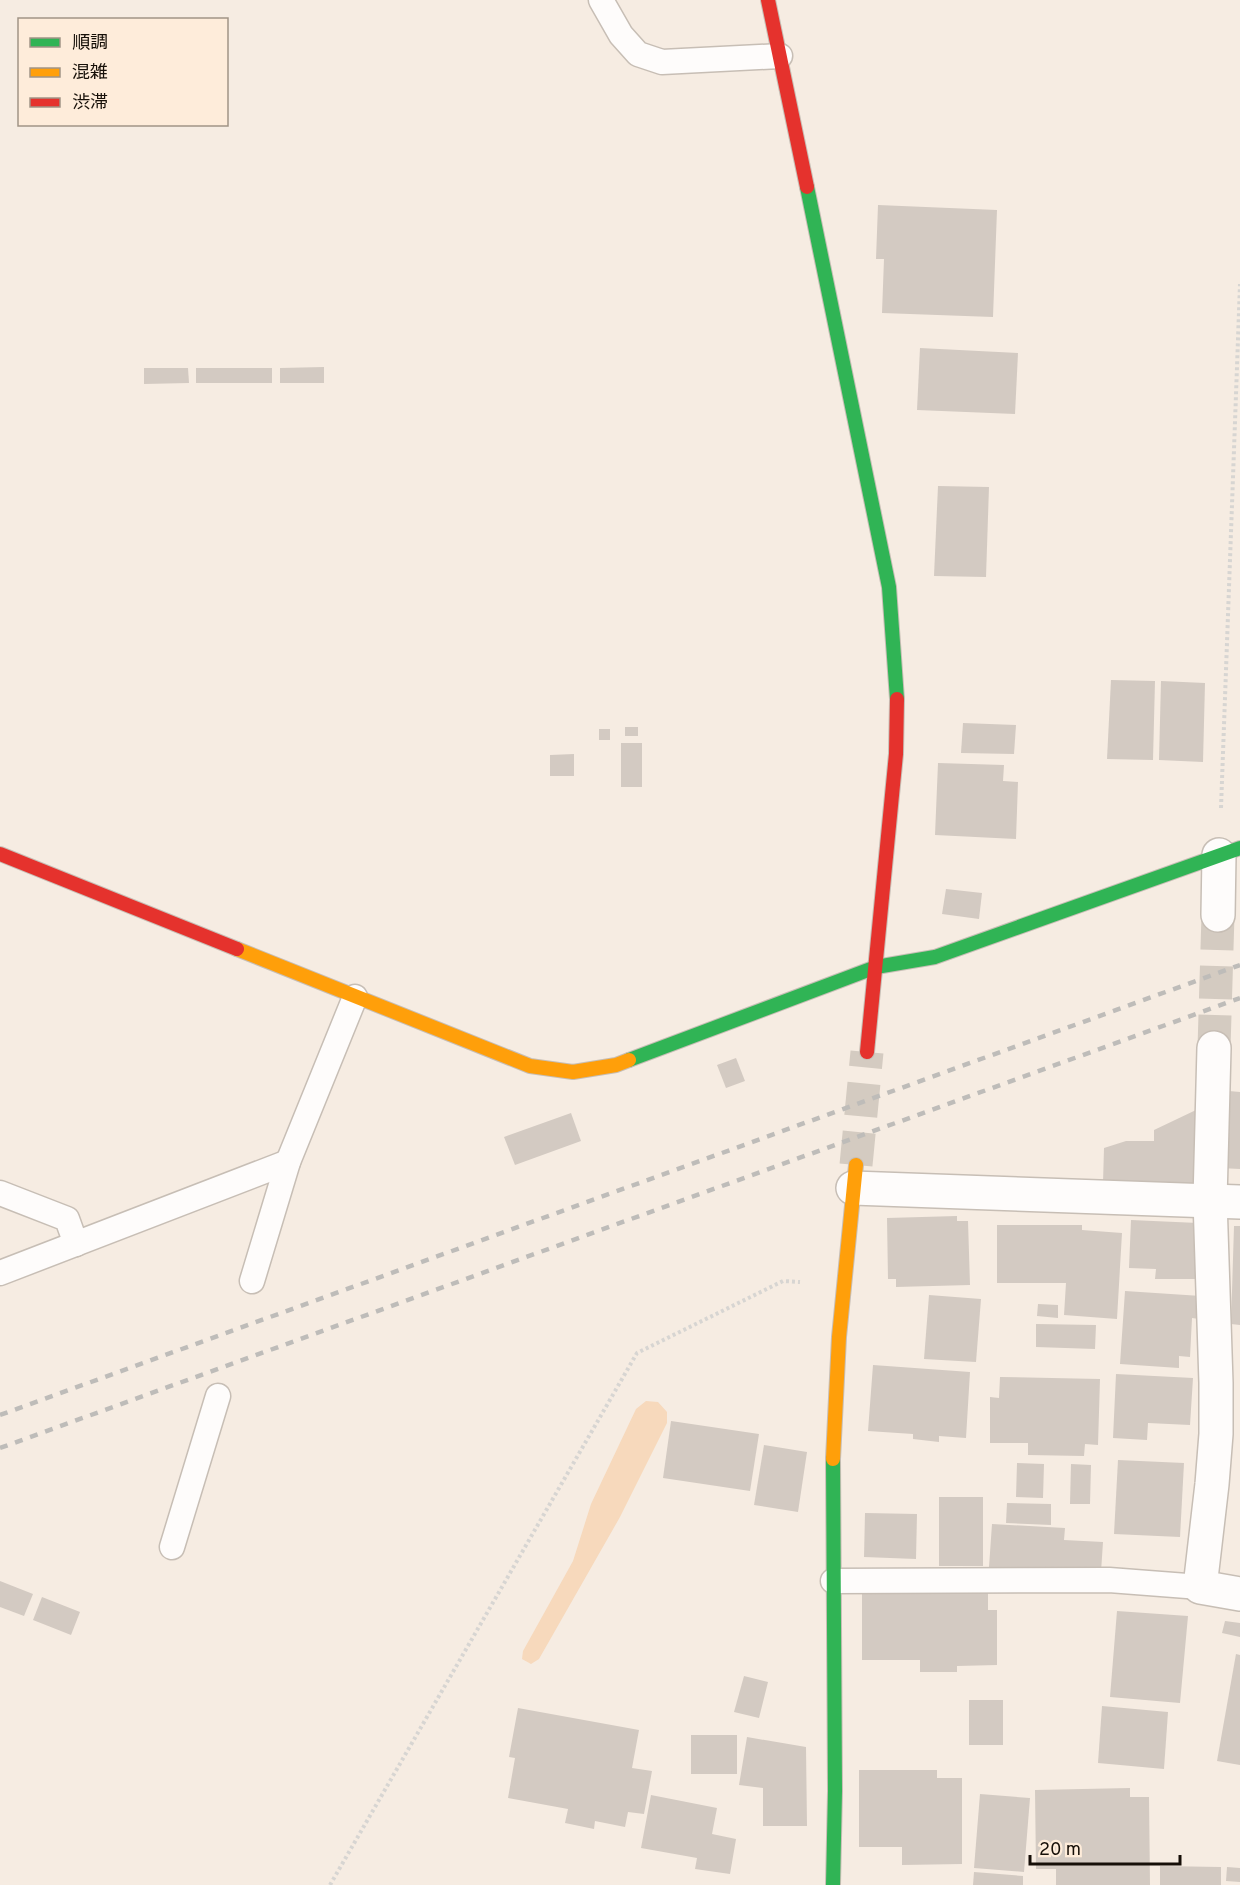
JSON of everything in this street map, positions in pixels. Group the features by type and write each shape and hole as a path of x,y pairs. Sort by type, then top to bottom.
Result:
{"street":[{"path":"768,0 889,587 897,699 896,754 867,1052"},
{"path":"0,854 530,1066 573,1072 616,1065 876,967 935,957 1230,851"},
{"path":"1218,915 1230,851"},
{"path":"1214,1048 1225,1201 1216,1383 1216,1434 1200,1587 1240,1594"},
{"path":"834,1885 832,1507 843,1285 854,1176 1225,1201"}],"lane":[{"path":"601,0 621,35 638,54 662,62 780,56"},
{"path":"252,1281 288,1162 355,997"},
{"path":"0,1273 288,1162"},
{"path":"0,1193 67,1219 76,1244"},
{"path":"172,1547 218,1396"},
{"path":"833,1581 1108,1580 1200,1587"}],"path":[{"path":"1230,851 1240,284"},
{"path":"330,1885 637,1353 783,1281 843,1285"}],"shaded area":[{"path":"646,1401 658,1402 667,1412 667,1423 620,1517 539,1659 531,1664 522,1659 523,1651 573,1561 591,1504 636,1409"}],"building":[{"path":"878,205 997,210 993,317 882,313 884,259 876,259"},
{"path":"920,348 1018,353 1015,414 917,410"},
{"path":"324,367 324,383 280,383 280,368"},
{"path":"144,368 188,368 189,383 144,384"},
{"path":"196,368 272,368 272,383 196,383"},
{"path":"938,486 989,487 986,577 934,576"},
{"path":"1111,680 1155,681 1153,760 1107,759"},
{"path":"1161,681 1205,683 1203,762 1159,760"},
{"path":"963,723 1016,725 1014,754 961,753"},
{"path":"625,727 638,727 638,736 625,736"},
{"path":"599,729 610,729 610,740 599,740"},
{"path":"621,743 642,743 642,787 621,787"},
{"path":"574,754 574,776 550,776 550,755"},
{"path":"938,763 1004,765 1003,781 1018,782 1016,839 935,835"},
{"path":"946,889 982,893 979,919 942,914"},
{"path":"736,1058 745,1081 726,1088 717,1065"},
{"path":"1229,1091 1240,1092 1240,1169 1220,1168 1221,1125 1229,1125"},
{"path":"1196,1110 1194,1186 1103,1183 1104,1148 1126,1141 1154,1141 1154,1130"},
{"path":"571,1113 581,1141 515,1165 504,1137"},
{"path":"957,1216 957,1221 968,1221 970,1285 896,1287 896,1279 888,1279 887,1218"},
{"path":"1131,1220 1198,1223 1196,1279 1155,1279 1156,1269 1129,1268"},
{"path":"997,1225 1082,1225 1082,1230 1122,1233 1117,1319 1064,1315 1066,1283 997,1283"},
{"path":"1234,1226 1240,1226 1240,1325 1231,1324"},
{"path":"1125,1291 1201,1296 1199,1319 1192,1318 1190,1357 1179,1356 1179,1368 1120,1364"},
{"path":"929,1295 981,1299 976,1362 924,1359"},
{"path":"1038,1304 1058,1305 1058,1318 1037,1316"},
{"path":"1036,1324 1096,1325 1095,1349 1036,1347"},
{"path":"873,1365 970,1372 966,1438 939,1436 939,1442 913,1439 913,1434 868,1431"},
{"path":"1116,1374 1193,1378 1190,1425 1148,1423 1147,1440 1113,1438"},
{"path":"1000,1377 1100,1379 1098,1445 1085,1444 1084,1456 1028,1455 1028,1443 990,1443 990,1397 999,1398"},
{"path":"671,1421 759,1434 750,1491 663,1478"},
{"path":"764,1445 807,1452 798,1512 754,1505"},
{"path":"1118,1460 1184,1463 1180,1537 1114,1534"},
{"path":"1017,1463 1044,1464 1043,1498 1016,1497"},
{"path":"1071,1464 1091,1465 1090,1504 1070,1504"},
{"path":"939,1497 983,1497 983,1566 939,1566"},
{"path":"1007,1503 1051,1504 1051,1525 1006,1523"},
{"path":"865,1513 917,1514 916,1559 864,1557"},
{"path":"992,1524 1065,1528 1064,1540 1103,1542 1101,1572 989,1567"},
{"path":"0,1581 33,1594 24,1616 0,1607"},
{"path":"862,1588 988,1592 988,1610 997,1610 997,1665 957,1666 957,1672 920,1672 920,1660 862,1660"},
{"path":"42,1597 80,1612 71,1635 33,1620"},
{"path":"1117,1611 1188,1616 1180,1703 1110,1697"},
{"path":"1225,1621 1240,1623 1240,1637 1222,1633"},
{"path":"1236,1654 1240,1655 1240,1765 1217,1761"},
{"path":"744,1676 768,1682 759,1718 734,1712"},
{"path":"969,1700 1003,1700 1003,1745 969,1745"},
{"path":"1102,1706 1168,1712 1164,1769 1098,1763"},
{"path":"518,1708 639,1730 632,1768 652,1771 644,1814 628,1812 625,1827 595,1821 594,1829 565,1823 568,1809 508,1798 515,1758 509,1757"},
{"path":"691,1735 737,1735 737,1774 691,1774"},
{"path":"747,1737 806,1747 807,1826 763,1826 763,1788 739,1785"},
{"path":"859,1770 937,1770 937,1778 962,1778 962,1864 902,1865 902,1847 859,1847"},
{"path":"1130,1788 1130,1797 1149,1797 1150,1885 1056,1885 1056,1869 1036,1869 1035,1790"},
{"path":"980,1794 1030,1798 1024,1872 974,1868"},
{"path":"651,1795 717,1808 712,1834 736,1839 730,1874 695,1869 697,1858 641,1848"},
{"path":"1160,1866 1221,1867 1221,1885 1160,1885"},
{"path":"1227,1867 1240,1868 1240,1882 1226,1881"},
{"path":"974,1872 1023,1876 1023,1885 973,1885"}],"tunnel":[{"path":"1214,1048 1218,915"},
{"path":"856,1165 867,1052"}],"railway":[{"path":"0,1415 1240,965"},
{"path":"0,1448 1240,998"}],"traffic: fast":[{"path":"807,187 889,587 897,699"},
{"path":"629,1060 876,967 935,957 1240,848"},
{"path":"833,1459 835,1791 833,1885"}],"traffic: slow":[{"path":"237,949 530,1066 573,1072 616,1065 629,1060"},
{"path":"833,1459 839,1337 856,1165"}],"traffic: jam":[{"path":"768,0 807,187"},
{"path":"867,1052 896,754 897,699"},
{"path":"0,854 237,949"}]}
